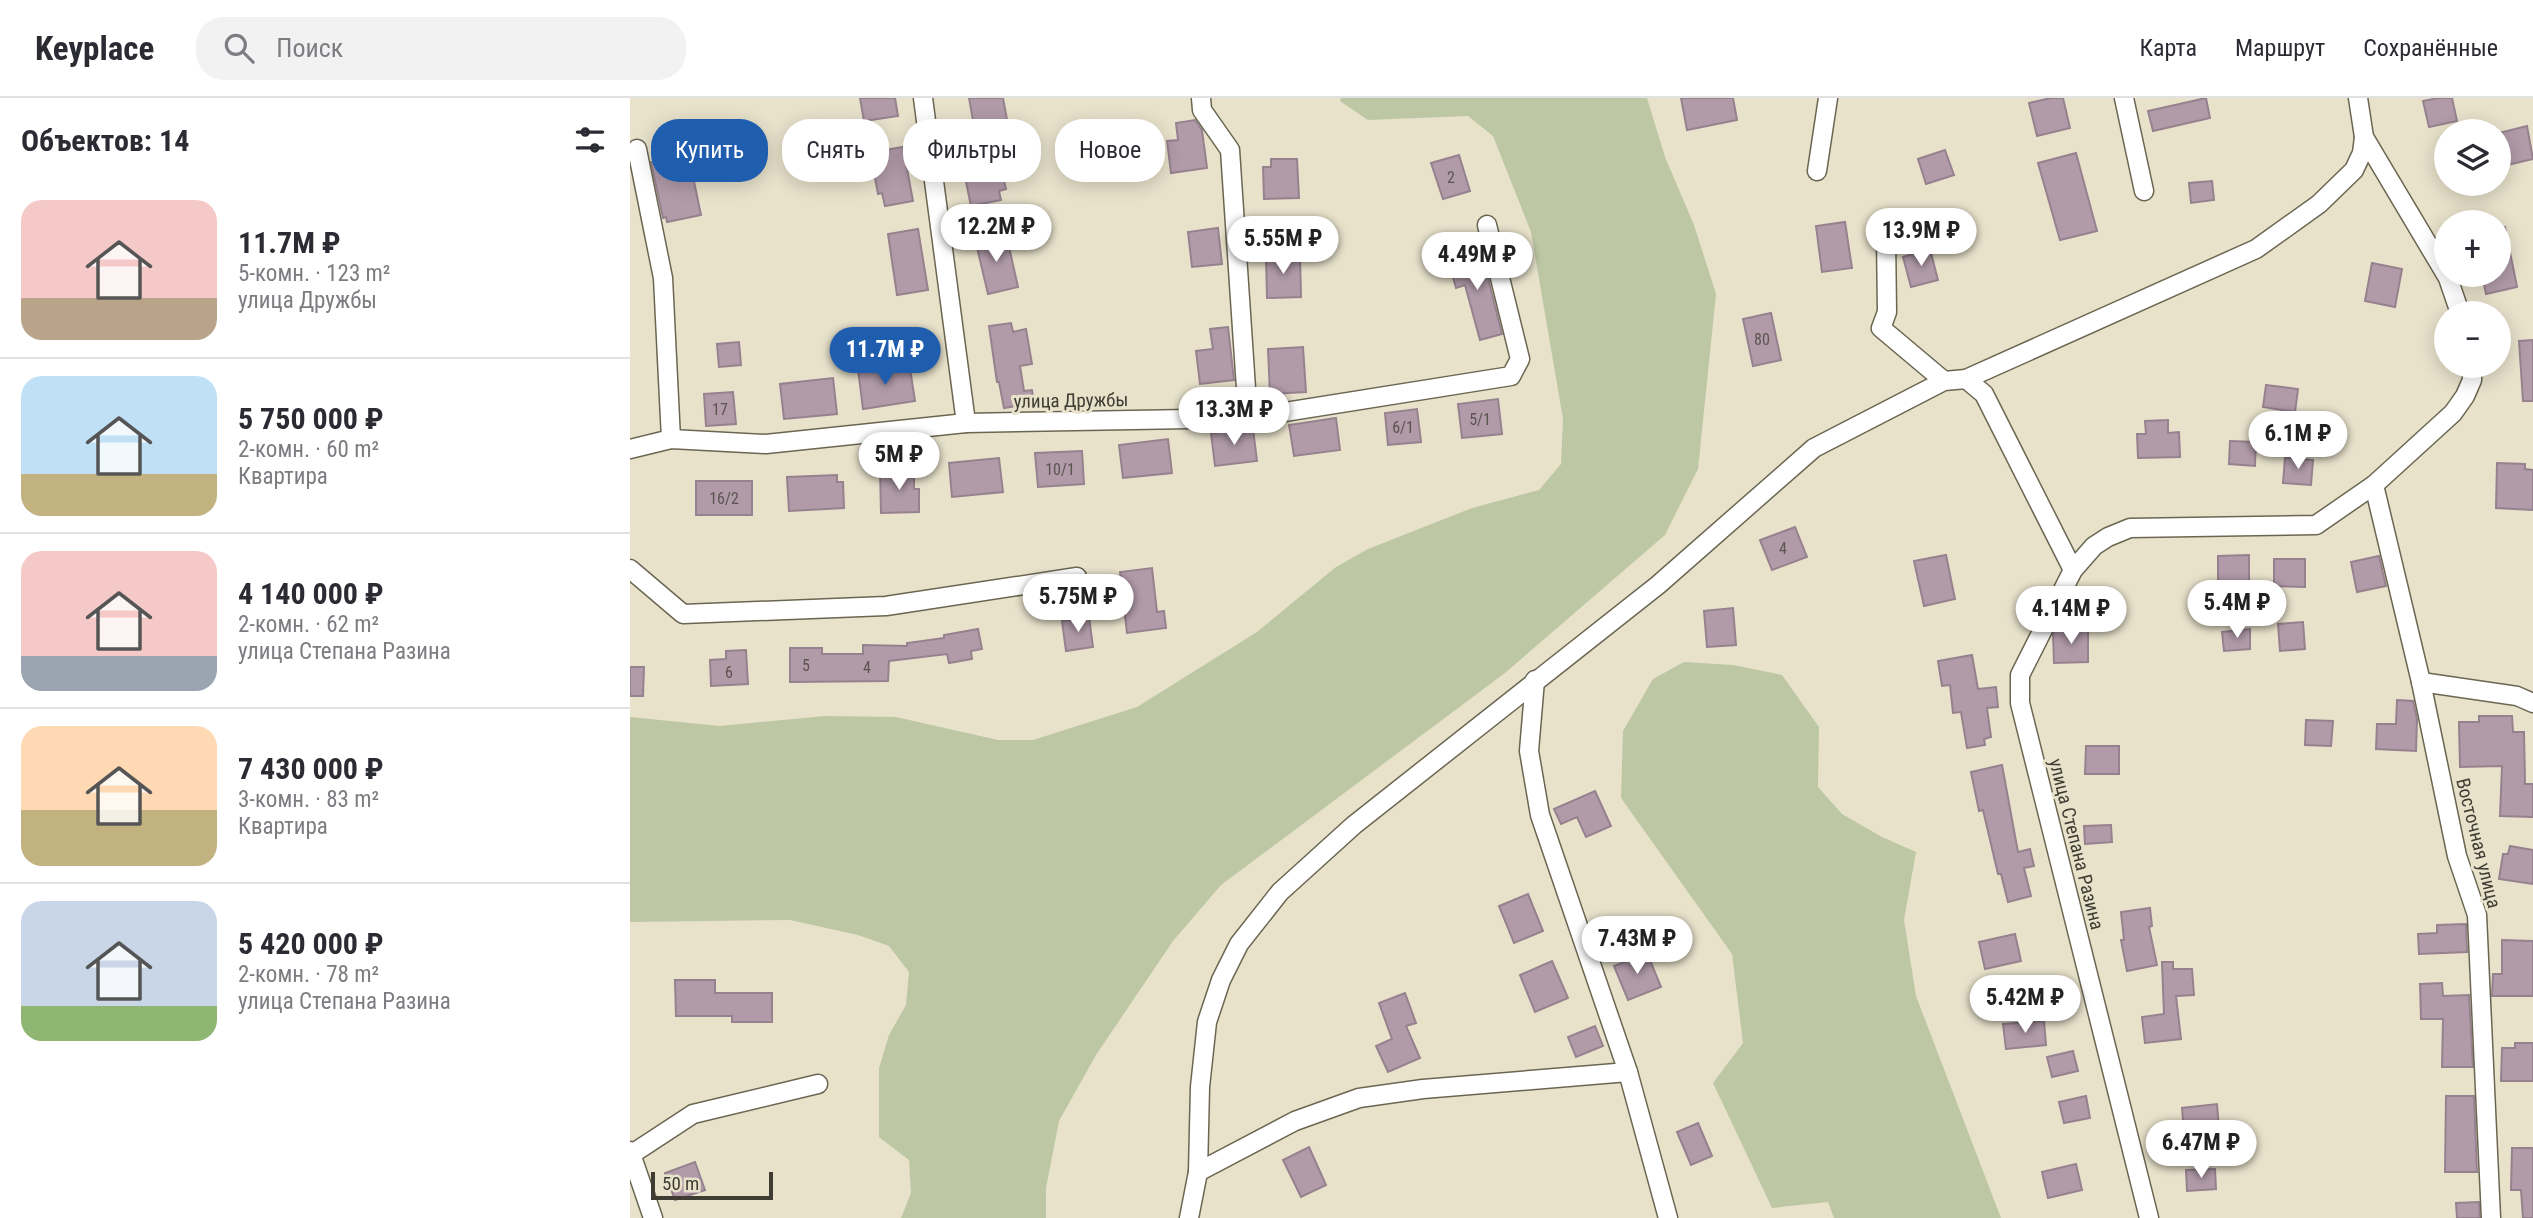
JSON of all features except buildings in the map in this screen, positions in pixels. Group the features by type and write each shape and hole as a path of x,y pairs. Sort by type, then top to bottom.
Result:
{"street":[{"path":"923,98 965,423"},
{"path":"1201,98 1202,110 1230,150 1248,418"},
{"path":"1817,172 1828,98"},
{"path":"2124,98 2144,191"},
{"path":"1189,1218 1198,1172 1200,1087 1207,1022 1221,980 1239,944 1280,892 1354,825 1658,584 1814,448 1944,381 1966,379 2256,249 2319,204 2354,170 2362,153 2364,137 2358,98"},
{"path":"2364,137 2448,278 2456,301"},
{"path":"637,149 663,278 671,439"},
{"name":"улица Дружбы","path":"630,449 671,439 766,444 965,423 1248,418 1511,376 1520,359 1487,225"},
{"path":"1886,237 1887,312 1881,328 1944,381"},
{"name":"улица Степана Разина","path":"2148,1218 2020,704 2020,675 2073,570 2094,546 2130,528 2315,524 2374,485 2453,413 2465,396 2472,378"},
{"path":"1966,379 1984,394 2073,570"},
{"name":"Восточная улица","path":"2374,485 2421,682 2457,856 2477,915 2491,1218"},
{"path":"630,569 683,614 886,606 1077,577"},
{"path":"1535,680 1529,751 1540,815 1628,1072 1668,1218"},
{"path":"2421,682 2517,696 2533,703"},
{"path":"1198,1172 1295,1121 1359,1098 1423,1089 1628,1072"},
{"path":"653,1218 631,1152 693,1114 818,1084"}],"green space":[{"path":"1341,98 1647,98 1665,157 1694,225 1716,294 1698,469 1665,535 1505,673 1221,885 1173,941 1096,1055 1059,1121 1046,1188 1046,1218 901,1218 911,1193 909,1160 879,1137 879,1068 889,1035 906,1005 909,972 889,946 858,935 790,920 630,922 630,717 719,726 825,716 896,717 998,740 1033,740 1137,707 1257,632 1336,567 1368,549 1472,508 1539,490 1561,464 1563,419 1531,232 1493,136 1468,116 1368,120 1340,101"},
{"path":"1684,662 1733,665 1782,675 1819,727 1818,787 1842,814 1882,837 1916,852 1904,920 1916,996 2001,1218 1834,1218 1828,1202 1772,1208 1713,1083 1743,1043 1732,954 1621,798 1623,731 1653,679"}]}
